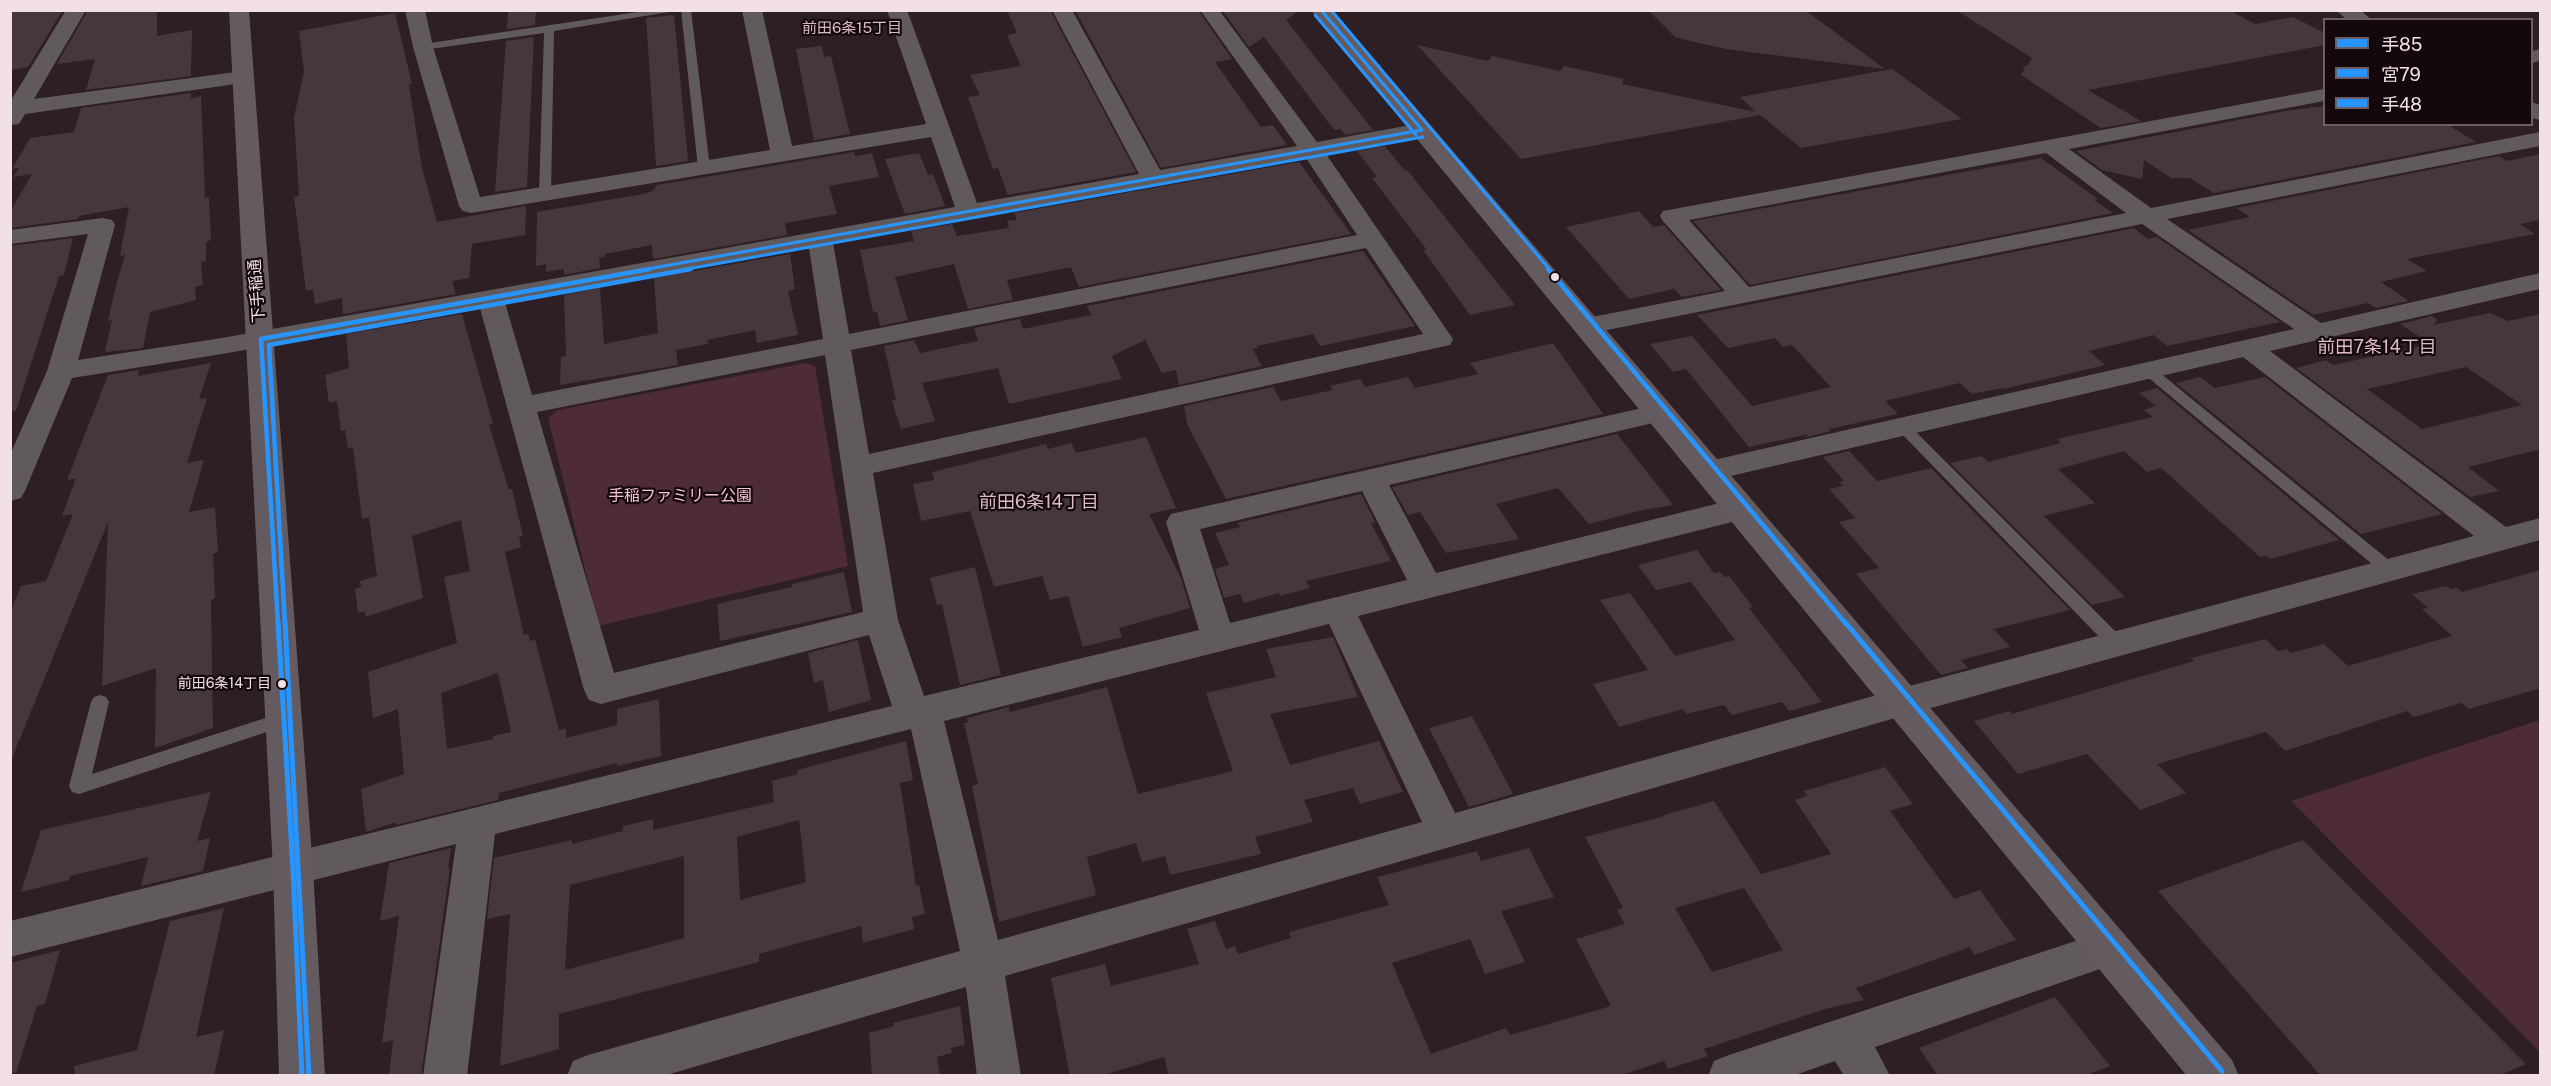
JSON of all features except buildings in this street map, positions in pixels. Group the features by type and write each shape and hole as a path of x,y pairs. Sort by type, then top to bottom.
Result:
{"street":[{"path":"15,109 76,10"},
{"name":"下手稲通","path":"239,10 293,869 302,1076"},
{"path":"415,10 423,47 471,206 939,129"},
{"path":"752,10 782,155"},
{"path":"897,10 968,211"},
{"path":"1062,10 1153,178"},
{"path":"856,467 1440,339 1311,149 1209,10"},
{"path":"1321,10 2216,1076"},
{"path":"15,109 243,77"},
{"path":"1742,295 1672,216 2323,95"},
{"path":"61,371 261,339 1422,130"},
{"path":"1587,326 2541,138"},
{"path":"2050,146 2146,216 2318,332"},
{"path":"10,237 103,225 61,371 10,491"},
{"path":"820,238 881,620 918,712 983,963 999,1076"},
{"path":"521,406 1371,240"},
{"path":"1709,471 2541,281"},
{"path":"490,297 601,690 881,620"},
{"path":"2248,348 2501,540"},
{"path":"1218,638 1182,522 1660,413"},
{"path":"1371,480 1427,586"},
{"path":"10,939 1740,509"},
{"path":"588,1076 1902,702 2541,529"},
{"path":"1338,608 1446,831"},
{"path":"445,1076 478,821"},
{"path":"1729,1076 2109,948"},
{"path":"1844,1037 1869,1076"}],"lane":[{"path":"423,47 676,10"},
{"path":"686,10 704,168"},
{"path":"544,194 549,28"},
{"path":"2149,371 2390,570"},
{"path":"1903,427 2117,644"},
{"path":"100,702 79,786 284,719"}],"green space":[{"name":"手稲ファミリー公園","path":"806,363 815,366 848,566 599,626 548,418 558,410"},
{"path":"2540,720 2540,1052 2291,801"}],"transit line":[{"name":"手85","path":"1321,10 1422,130"},
{"name":"手48","path":"1331,10 2222,1071"},
{"name":"宮79","path":"1315,15 1416,135"},
{"name":"手85","path":"261,339 1422,130"},
{"name":"宮79","path":"309,1076 300,869 269,345 1423,137"},
{"name":"手85","path":"261,339 293,869 302,1076"}],"place":[{"name":"前田6条14丁目","path":"282,684"}],"district":[{"name":"前田6条15丁目","path":"852,28"},
{"name":"前田7条14丁目","path":"2377,347"},
{"name":"前田6条14丁目","path":"1039,502"}]}
